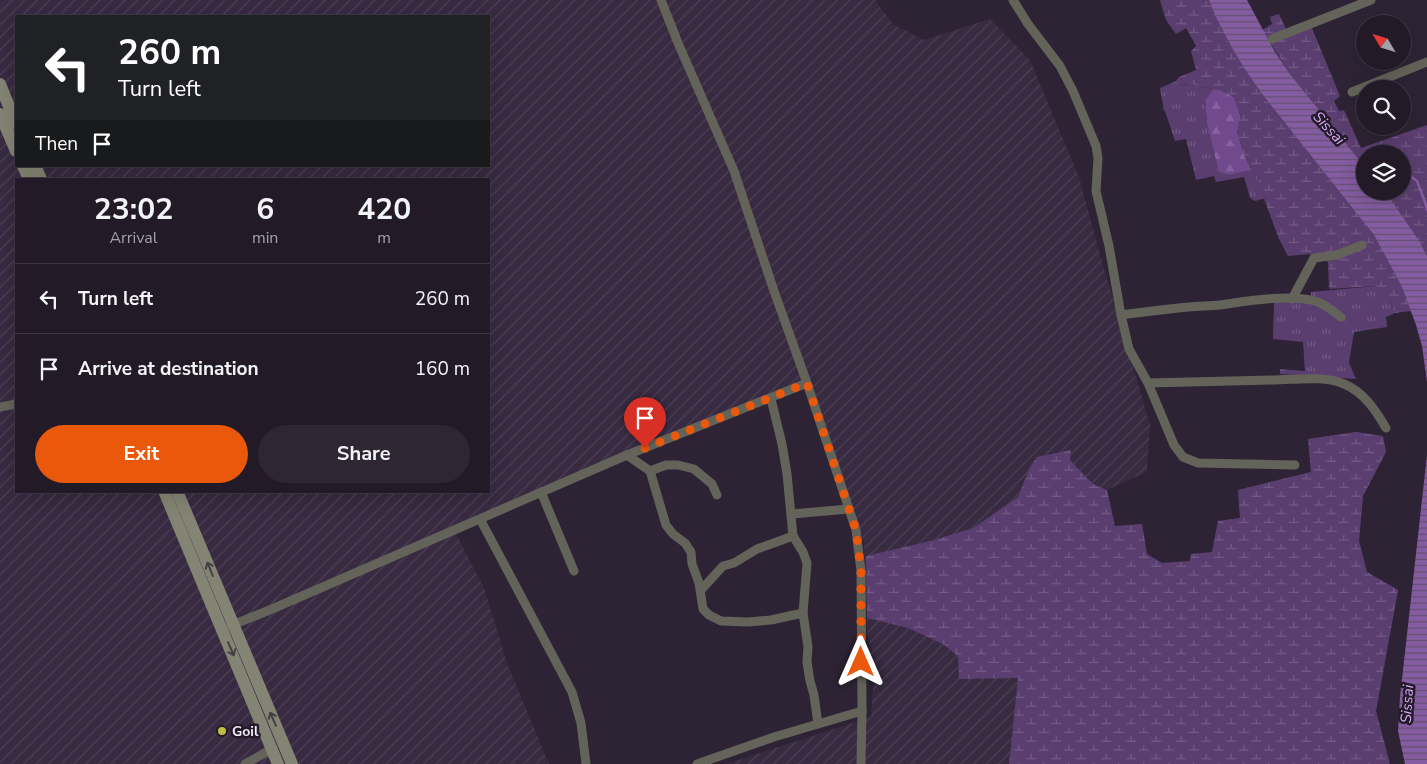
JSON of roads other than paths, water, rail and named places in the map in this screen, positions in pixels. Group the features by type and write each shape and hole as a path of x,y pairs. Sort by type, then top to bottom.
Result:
{"main road":[{"path":"0,84 15,122"},
{"path":"0,114 15,149"},
{"path":"165,493 292,764"},
{"path":"178,493 278,764"}],"street":[{"path":"660,0 734,171 856,530 861,571 861,764"},
{"path":"1012,0 1060,66 1073,91 1096,146 1098,158 1096,191 1129,349 1148,383 1174,446 1182,457 1198,463 1295,465"},
{"path":"1272,39 1371,0"},
{"path":"1352,92 1427,62"},
{"path":"1292,299 1314,258 1337,255 1362,245"},
{"path":"1121,315 1245,301 1305,299 1317,301 1328,306 1341,317"},
{"path":"1148,383 1306,379 1337,381 1355,390 1368,401 1386,428"},
{"path":"227,626 627,455 807,383"},
{"path":"771,399 782,444 794,536 803,552 806,563 803,613 808,647 807,662 818,724"},
{"path":"0,407 15,404"},
{"path":"627,455 650,471 666,525 673,534 685,542 691,552 692,564 701,590 703,609 709,616 721,621 771,620 803,613"},
{"path":"650,471 666,465 678,465 694,469 712,484 716,495"},
{"path":"541,492 574,571"},
{"path":"792,514 849,509"},
{"path":"480,519 572,692 581,723 586,764"},
{"path":"701,590 723,566 734,563 758,549 794,536"},
{"path":"697,764 862,711"},
{"path":"245,764 272,749"}],"water":[{"name":"Sissai","path":"1209,0 1247,0 1275,52 1290,74 1356,156 1356,200 1391,200 1420,242 1427,256 1427,382 1422,346 1416,325 1402,287 1374,235 1255,84 1226,37"},
{"name":"Sissai","path":"1427,455 1427,764 1405,764 1398,731 1400,697"}],"waterway":[{"path":"1411,176 1417,181 1427,210"}],"place":[{"name":"Goil","path":"222,731"}]}
